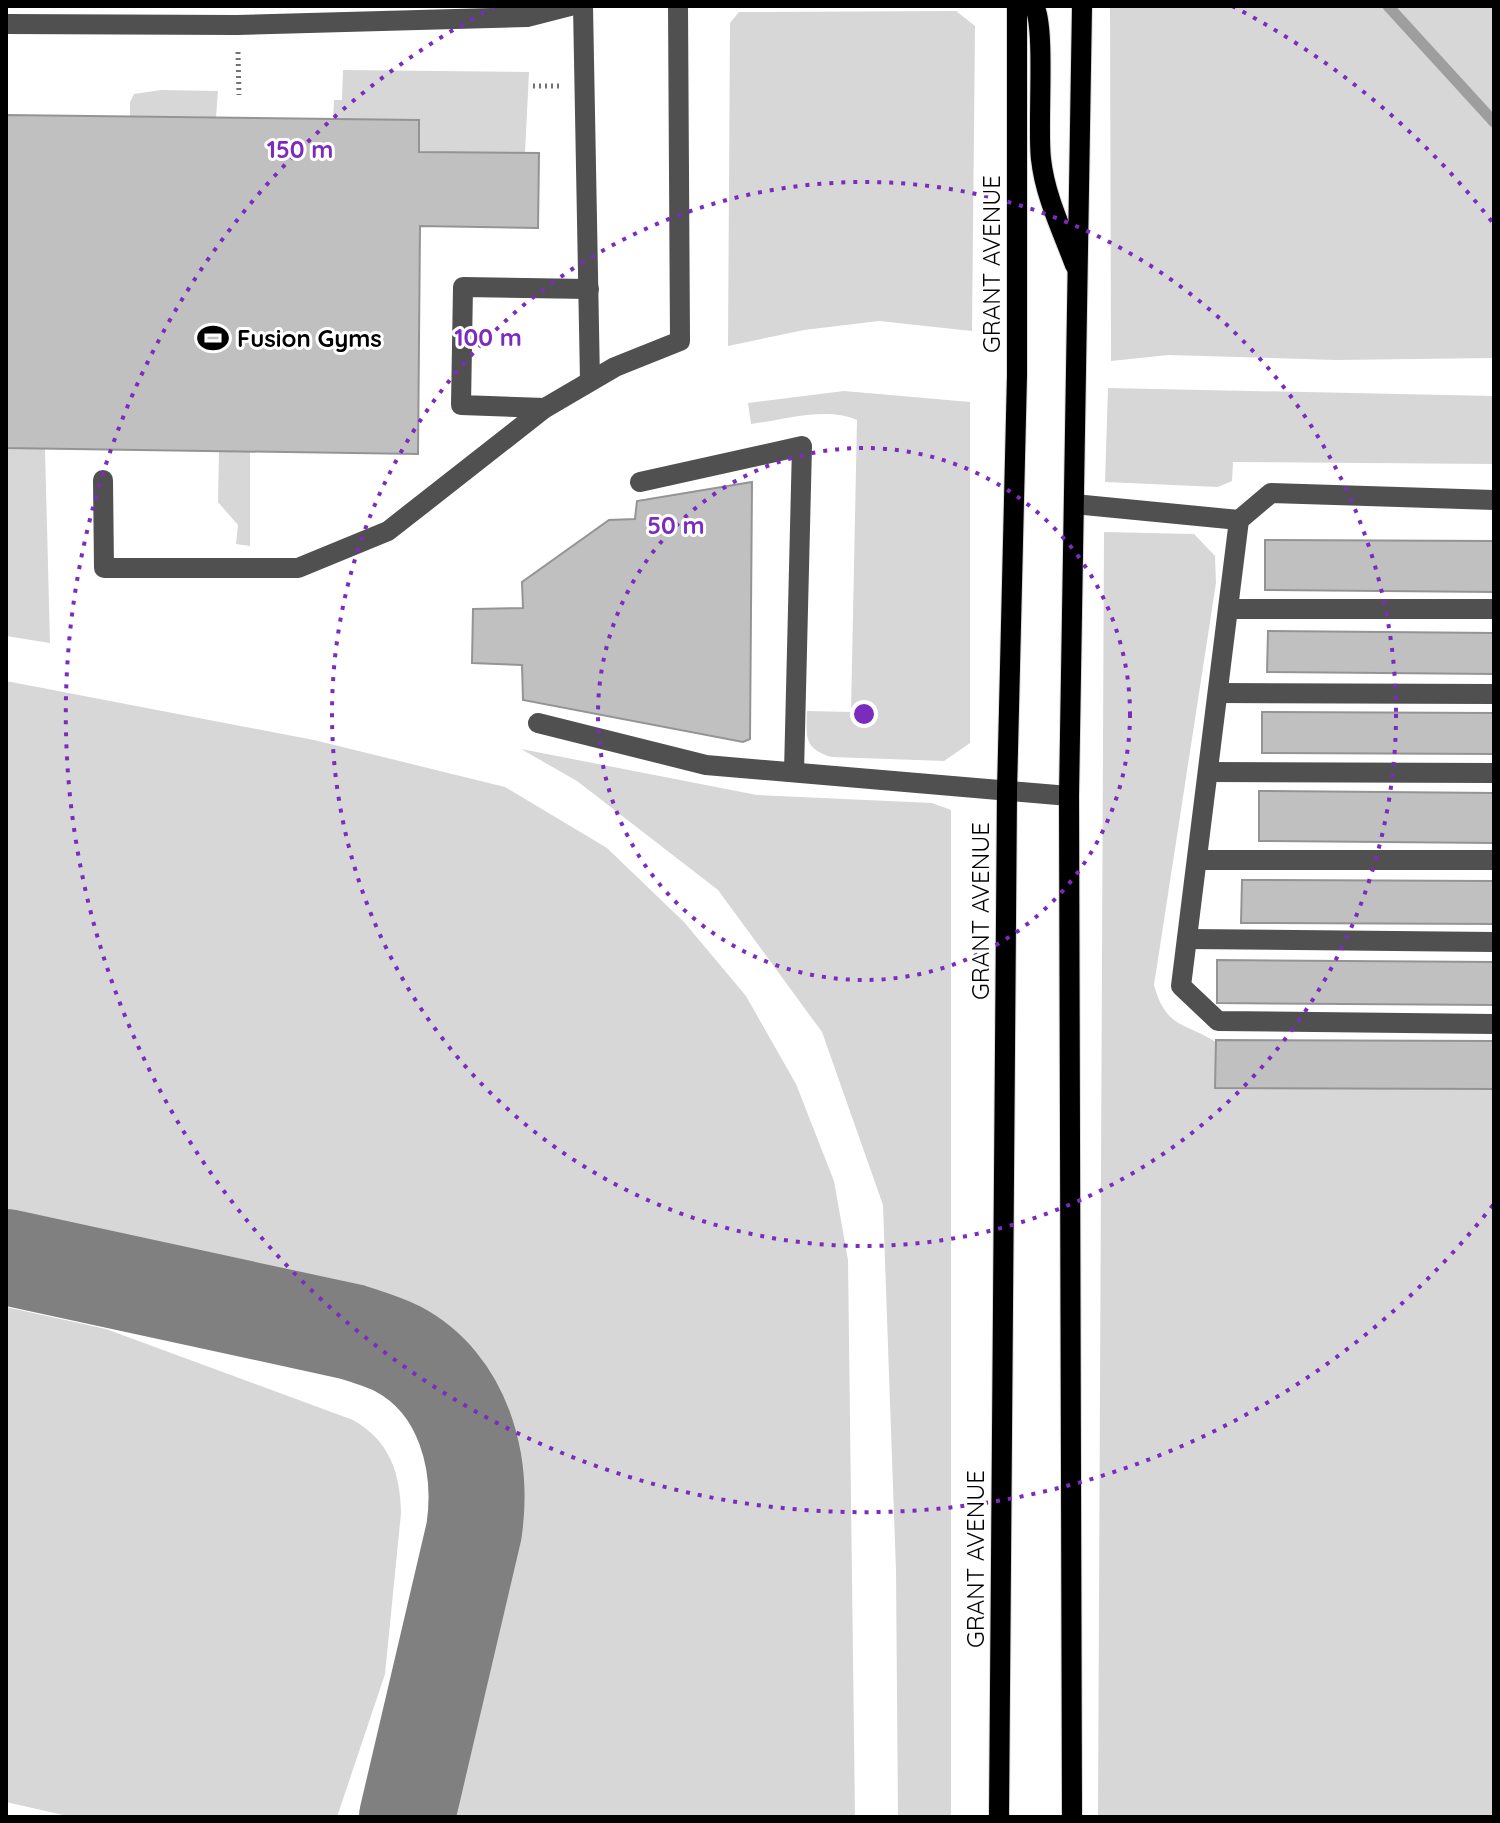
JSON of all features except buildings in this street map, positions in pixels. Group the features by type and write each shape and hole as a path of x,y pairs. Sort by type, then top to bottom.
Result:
{"main road":[{"name":"GRANT AVENUE","path":"999,1817 1007,792 1017,375 1017,6"},
{"path":"1034,6 1039,25 1038,129 1041,163 1046,187 1079,276"},
{"path":"1072,1817 1069,796 1082,6"}],"lane":[{"path":"6,24 237,25 527,17 570,6"},
{"path":"583,6 590,381"},
{"path":"103,480 104,568 298,568 388,531 545,408 615,367 680,341 678,6"},
{"path":"545,408 461,405 463,287 589,289"},
{"path":"640,482 802,446 794,772"},
{"path":"1494,500 1271,493 1239,520 1181,986 1218,1021 1494,1024"},
{"path":"1074,504 1239,520"},
{"path":"1228,609 1494,609"},
{"path":"1218,693 1494,694"},
{"path":"538,723 706,765 1069,796"},
{"path":"1208,772 1494,773"},
{"path":"1197,860 1494,860"},
{"path":"1187,939 1494,942"}],"path":[{"path":"237,25 239,95"}],"shaded area":[{"path":"1110,6 1494,6 1494,358 1336,360 1168,355 1111,361"},
{"path":"956,11 975,26 972,331 879,321 804,330 728,346 730,23 739,12"},
{"path":"343,70 529,72 525,153 419,152 419,120 333,119 334,100 342,100"},
{"path":"161,90 218,91 216,117 130,116 130,102 134,94"},
{"path":"1108,388 1494,396 1494,464 1233,462 1232,481 1218,487 1105,482"},
{"path":"844,391 970,402 970,743 944,761 832,757 816,750 809,741 807,711 851,712 857,420 818,414 751,424 748,403"},
{"path":"6,448 45,449 50,643 6,636"},
{"path":"219,451 250,452 250,546 236,544 238,525 218,502"},
{"path":"1104,532 1194,534 1215,556 1216,583 1154,985 1170,1017 1216,1042 1215,1087 1494,1089 1494,1817 1098,1817"},
{"path":"6,681 314,740 505,787 607,848 684,922 746,996 796,1084 834,1181 848,1260 855,1817 448,1817 512,1547 515,1483 506,1439 483,1388 452,1349 406,1316 356,1298 6,1222"},
{"path":"521,749 757,795 932,803 951,810 951,1817 898,1817 896,1571 883,1205 822,1032 718,890 577,781"},
{"path":"6,1307 106,1329 353,1420 366,1428 384,1448 395,1472 401,1513 385,1674 337,1817 72,1817 6,1802"}],"waterway":[{"path":"1388,6 1494,122"}],"taxiway":[{"path":"6,1257 352,1332 398,1349 421,1364 439,1383 454,1404 472,1453 476,1505 474,1531 407,1817"}],"place":[{"name":"Fusion Gyms","path":"213,338"}]}
